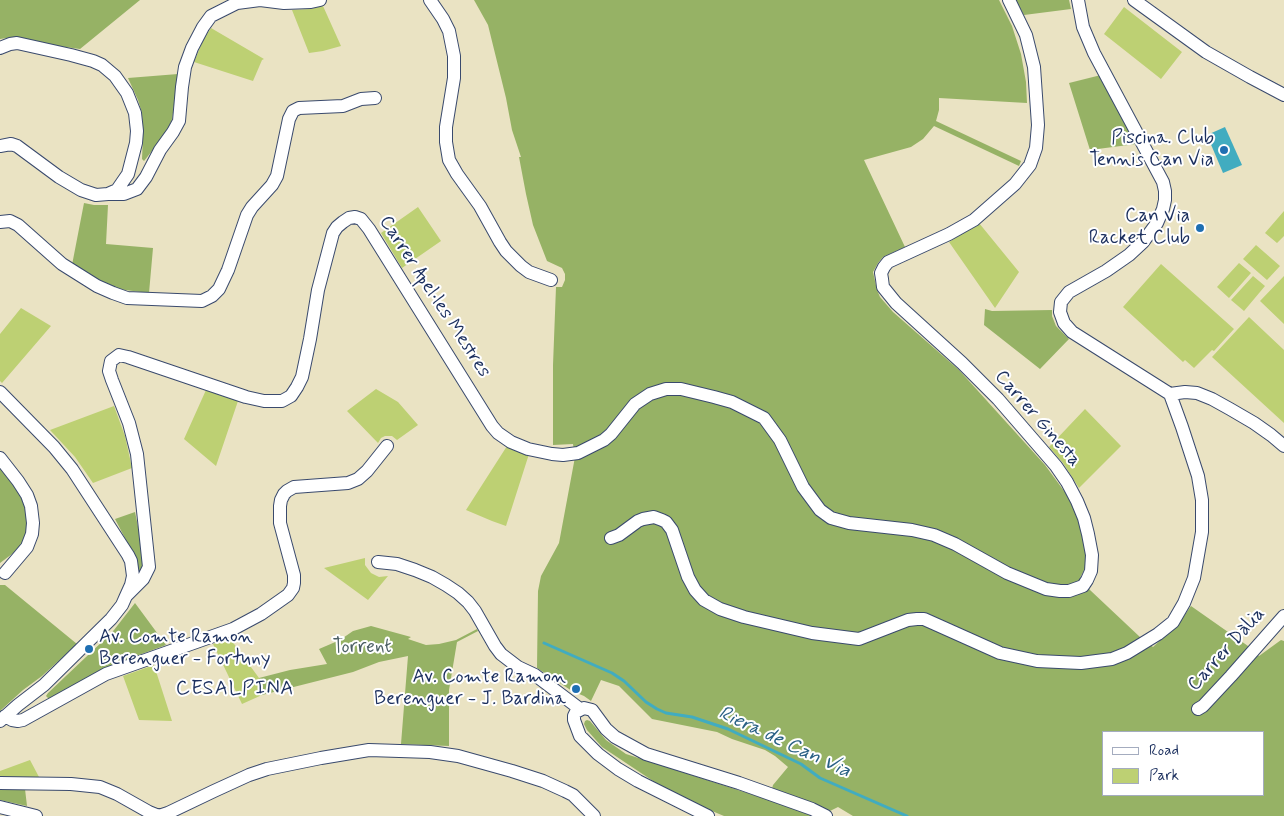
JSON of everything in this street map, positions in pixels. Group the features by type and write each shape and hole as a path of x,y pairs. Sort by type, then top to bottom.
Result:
{"street":[{"path":"0,146 11,144 17,146 59,177 89,194 124,194 137,189 146,177 178,121 185,67 203,27 212,16 237,3 260,0 284,3 320,0"},
{"path":"430,0 444,19 454,56 454,78 446,127 449,160 480,206 506,251 529,272 551,280"},
{"name":"Carrer Ginesta","path":"552,454 578,453 604,440 635,404 650,394 666,389 680,389 732,402 764,418 780,440 804,487 820,510 831,518 849,523 912,530 934,535 1002,570 1046,589 1069,591 1082,586 1087,580 1092,564 1088,534 1084,518 1067,482 1056,466 998,399 962,363 896,303 883,286 881,273 888,262 949,234 974,220 1015,184 1030,165 1036,148 1038,125 1034,66 1026,35 1009,0"},
{"path":"611,538 619,535 643,519 654,517 662,520 672,530 688,577 695,590 704,600 720,609 737,615 812,633 859,639 908,620 917,619 932,622 993,651 1028,660 1081,664 1112,659 1127,653 1145,643 1173,622 1184,603 1190,586 1198,557 1203,518 1198,476 1170,394 1072,332 1064,322 1060,312 1061,302 1069,292 1106,271 1129,255 1143,242 1158,223 1165,200 1163,182 1094,52 1083,27 1078,0"},
{"path":"1134,0 1206,52 1284,95"},
{"path":"0,48 17,43 93,61 109,70 121,84 135,113 136,143 128,174 117,190 108,194"},
{"path":"0,222 10,221 18,225 62,264 97,286 113,293 127,298 202,301 212,296 219,289 247,215 272,185 277,176 289,119 293,111 306,107 343,106 361,99 376,98"},
{"name":"Carrer Apel·les Mestres","path":"126,596 143,579 149,567 137,454 129,423 109,371 111,361 119,355 128,357 246,397 282,401 291,396 302,376 318,290 333,233 337,227 349,218 361,219 369,228 498,433 520,446 552,454"},
{"path":"0,392 63,457 125,550 133,568 131,585 122,605 111,619 44,685 3,718"},
{"path":"1170,394 1197,393 1230,408 1254,423 1284,446"},
{"path":"3,718 23,720 106,674 233,629 261,614 288,595 293,588 294,576 280,523 280,506 284,494 294,487 348,483 358,479 388,446"},
{"path":"0,458 18,481 26,495 31,506 33,523 32,534 27,547 4,573"},
{"path":"378,562 397,564 415,570 439,581 458,593 468,602 494,646 501,654 513,664 535,675 580,709 592,710 606,729 615,737 646,754 740,783 812,809 826,816"},
{"name":"Carrer Dàlia","path":"1198,709 1231,676 1284,616"},
{"path":"580,709 574,716 576,726 580,736 598,754 638,782 708,816"},
{"path":"0,783 71,784 100,788 117,794 159,816 248,775 267,769 369,750 430,752 458,756 512,770 542,781 573,795 594,816"},
{"path":"0,807 36,816"}],"green space":[{"path":"0,0 140,0 80,49 24,38 0,39"},
{"path":"474,0 999,0 1012,26 1021,54 1026,82 1027,103 939,98 939,110 936,121 1021,161 1019,166 934,126 923,139 911,147 864,160 905,247 883,257 878,263 873,272 877,290 880,297 893,312 959,370 1045,465 1067,495 1074,508 1081,529 1086,562 1080,578 1090,590 1141,638 1153,647 1179,623 1191,606 1248,646 1259,656 1281,640 1284,641 1284,816 853,816 838,807 820,816 724,816 656,783 602,747 587,730 584,724 585,721 590,721 606,740 626,754 769,800 773,785 788,767 765,750 717,732 652,719 619,686 601,680 591,701 537,668 538,591 541,576 559,543 575,457 573,444 553,445 553,365 556,287 562,287 565,274 562,268 547,261 533,225 519,157 521,157 512,130 488,25"},
{"path":"1016,0 1069,0 1071,9 1024,15"},
{"path":"323,6 341,46 309,53 292,10"},
{"path":"1124,7 1182,52 1161,79 1104,34"},
{"path":"211,28 264,59 253,81 194,62 204,38"},
{"path":"178,74 172,120 163,137 144,161 142,159 142,113 128,78"},
{"path":"1101,75 1136,144 1090,150 1069,83"},
{"path":"84,203 108,205 106,244 153,248 149,293 110,286 72,265"},
{"path":"418,207 441,241 402,268 381,233"},
{"path":"1284,211 1284,236 1277,243 1265,233"},
{"path":"979,223 1019,272 995,308 949,242"},
{"path":"1256,245 1280,266 1267,280 1243,259"},
{"path":"1239,263 1251,273 1229,298 1217,287"},
{"path":"1161,264 1234,329 1214,351 1212,350 1194,368 1185,360 1183,362 1123,307"},
{"path":"1253,276 1265,286 1244,311 1231,300"},
{"path":"1284,276 1284,324 1260,301"},
{"path":"21,308 51,326 2,383 0,381 0,334"},
{"path":"985,309 992,311 1052,310 1056,326 1069,339 1040,369 984,325"},
{"path":"1249,317 1284,350 1284,423 1212,357"},
{"path":"376,389 398,402 418,425 397,440 392,436 385,436 378,443 347,411"},
{"path":"206,390 238,401 216,466 184,439"},
{"path":"114,406 125,436 132,468 93,483 75,457 50,430"},
{"path":"1085,409 1121,446 1079,488 1063,463 1049,447"},
{"path":"507,446 529,454 506,526 466,510"},
{"path":"0,464 22,498 29,522 25,538 18,548 0,563"},
{"path":"135,512 144,556 143,568 139,573 136,559 115,519"},
{"path":"365,558 365,565 371,573 379,577 388,576 368,600 324,568"},
{"path":"0,585 5,585 77,644 0,711"},
{"path":"135,603 166,645 117,663 50,699 48,698 46,696 48,693 114,630"},
{"name":"Torrent","path":"371,626 411,637 408,639 426,645 456,640 477,629 478,631 457,642 449,690 449,746 401,744 408,656 379,662 353,672 262,695 259,678 290,670 327,664 319,649 340,640 353,631"},
{"path":"229,637 259,678 262,695 242,704 213,644"},
{"path":"154,665 172,721 139,720 123,676"},
{"path":"30,760 39,777 0,777 0,771"},
{"path":"25,789 27,806 0,800 0,790"}],"water":[{"name":"Piscina. Club Tennis Can Via","path":"1225,127 1242,165 1223,173 1207,135"}],"waterway":[{"name":"Riera de Can Via","path":"544,643 612,673 657,709 666,713 692,717 728,729 801,764 820,778 907,816"}],"place":[{"name":"Piscina. Club Tennis Can Via","path":"1224,150"},
{"name":"Can Via Racket Club","path":"1200,228"},
{"name":"Av. Comte Ramon Berenguer - Fortuny","path":"89,649"},
{"name":"Av. Comte Ramon Berenguer - J. Bardina","path":"576,689"}],"district":[{"name":"CESALPINA","path":"235,690"}]}
